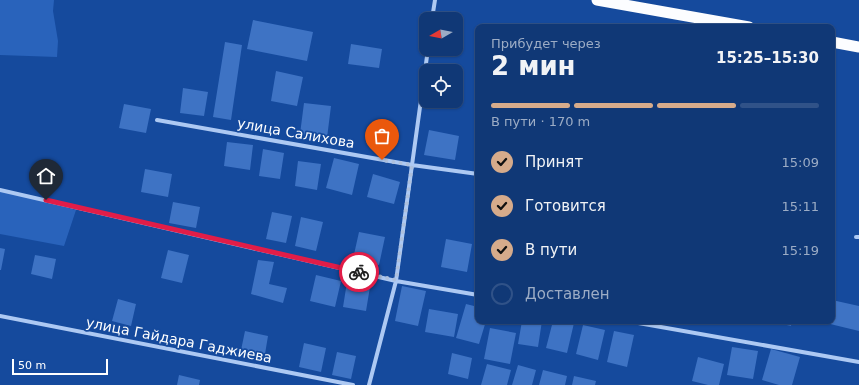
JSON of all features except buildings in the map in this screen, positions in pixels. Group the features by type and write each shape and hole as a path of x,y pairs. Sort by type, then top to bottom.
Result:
{"highway":[{"path":"597,0 732,24"},
{"path":"835,42 859,46"}],"street":[{"path":"433,12 435,0"},
{"path":"369,385 396,280 427,56"},
{"name":"улица Салихова","path":"157,120 412,165 475,174"},
{"path":"0,190 396,280 475,294"},
{"name":"улица Гайдара Гаджиева","path":"0,316 353,385"},
{"path":"644,324 859,362"}],"shaded area":[{"path":"0,0 54,0 53,11 58,41 57,57 0,55"},
{"path":"0,189 76,210 64,246 0,234"}],"way so far":[{"path":"359,272 396,280 412,165 382,160"}],"route":[{"path":"46,200 359,272"}]}
